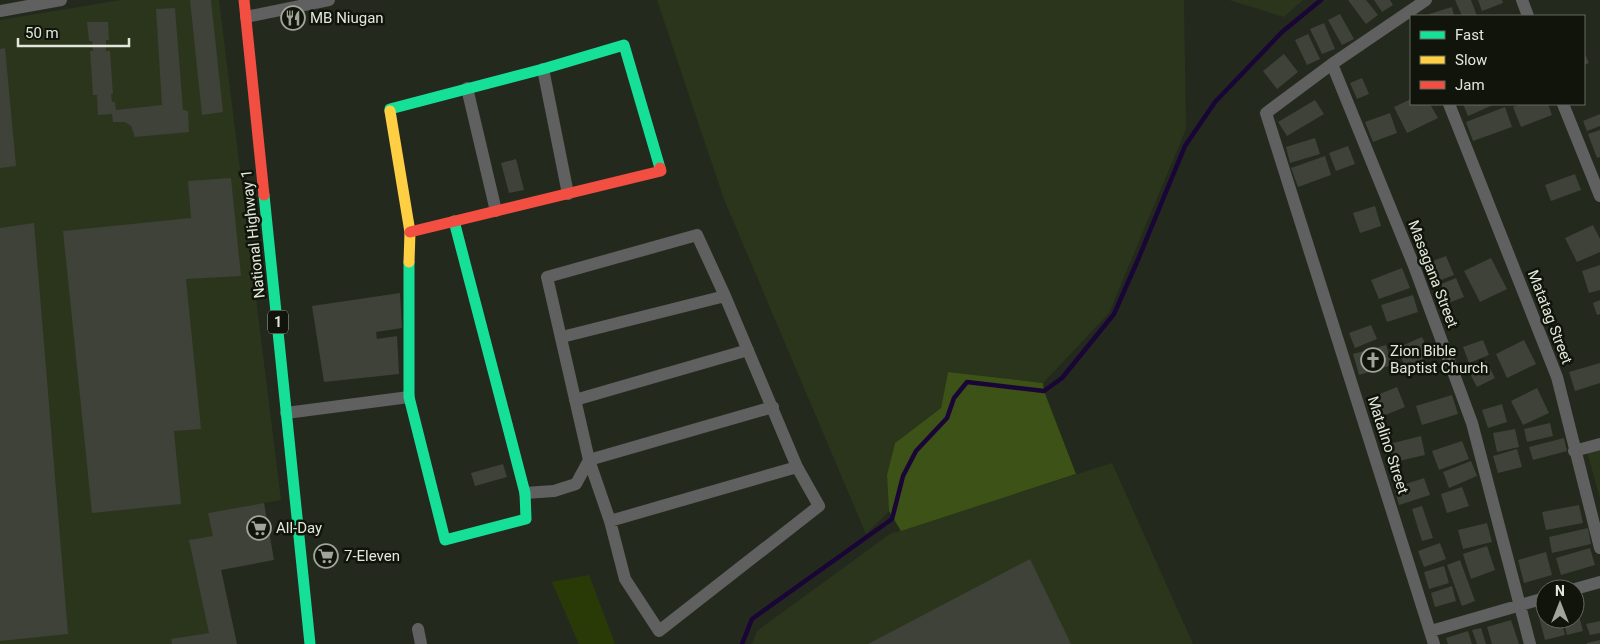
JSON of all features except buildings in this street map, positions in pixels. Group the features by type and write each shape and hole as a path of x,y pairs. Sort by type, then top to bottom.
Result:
{"main road":[{"name":"National Highway 1","path":"244,0 276,296 310,644"},
{"path":"410,232 454,221 568,194 661,171 624,45 390,109 410,232 408,286 409,397 445,540 526,519 524,493 454,221"}],"street":[{"path":"0,11 61,0"},
{"path":"246,17 329,0"},
{"path":"1332,64 1413,13 1426,0"},
{"path":"1522,0 1528,15"},
{"name":"Matalino Street","path":"1332,64 1266,113 1434,644"},
{"name":"Masagana Street","path":"1332,64 1414,266 1472,423 1530,644"},
{"path":"543,68 568,194"},
{"path":"467,88 496,211"},
{"name":"Matatag Street","path":"1449,105 1557,377 1574,451 1600,548"},
{"path":"1563,105 1600,196"},
{"path":"697,235 725,296 797,467 819,506 659,631 625,578 610,521 590,460 547,276 697,235"},
{"path":"562,337 725,296"},
{"path":"575,400 748,350"},
{"path":"286,413 409,397"},
{"path":"524,493 554,490 576,484 590,460 773,408"},
{"path":"1574,451 1600,444"},
{"path":"610,521 797,467"},
{"path":"1585,586 1600,582"},
{"path":"1431,631 1535,601"},
{"path":"418,629 421,644"}],"shaded area":[{"path":"121,0 219,0 281,500 209,513 237,644 0,644 0,20"},
{"path":"657,0 1184,0 1186,129 1109,313 1043,383 948,372 941,408 895,443 887,475 889,511 866,534 724,199"},
{"path":"1229,0 1303,0 1284,17"},
{"path":"1600,449 1600,498 1587,452"},
{"path":"1112,463 1193,644 752,644 757,631 890,534"}],"green space":[{"path":"948,372 1043,383 1044,391 1076,474 901,531 889,511 887,475 895,443 941,408"},
{"path":"589,575 615,644 579,644 552,582"}],"waterway":[{"path":"742,644 752,619 892,519 903,476 916,451 947,418 954,398 967,382 1044,391 1062,378 1114,314 1185,146 1215,102 1282,32 1321,0"}],"traffic: fast":[{"path":"390,111 390,109 543,69 624,45 660,168"},
{"path":"264,195 310,644"},
{"path":"409,262 409,397 445,540 526,519 525,493 454,221"}],"traffic: slow":[{"path":"390,111 410,232 409,262"}],"traffic: jam":[{"path":"244,0 264,195"},
{"path":"410,232 661,171 660,168"}],"place":[{"name":"MB Niugan","path":"293,18"},
{"name":"Zion Bible Baptist Church","path":"1373,360"},
{"name":"All-Day","path":"259,528"},
{"name":"7-Eleven","path":"326,556"}]}
